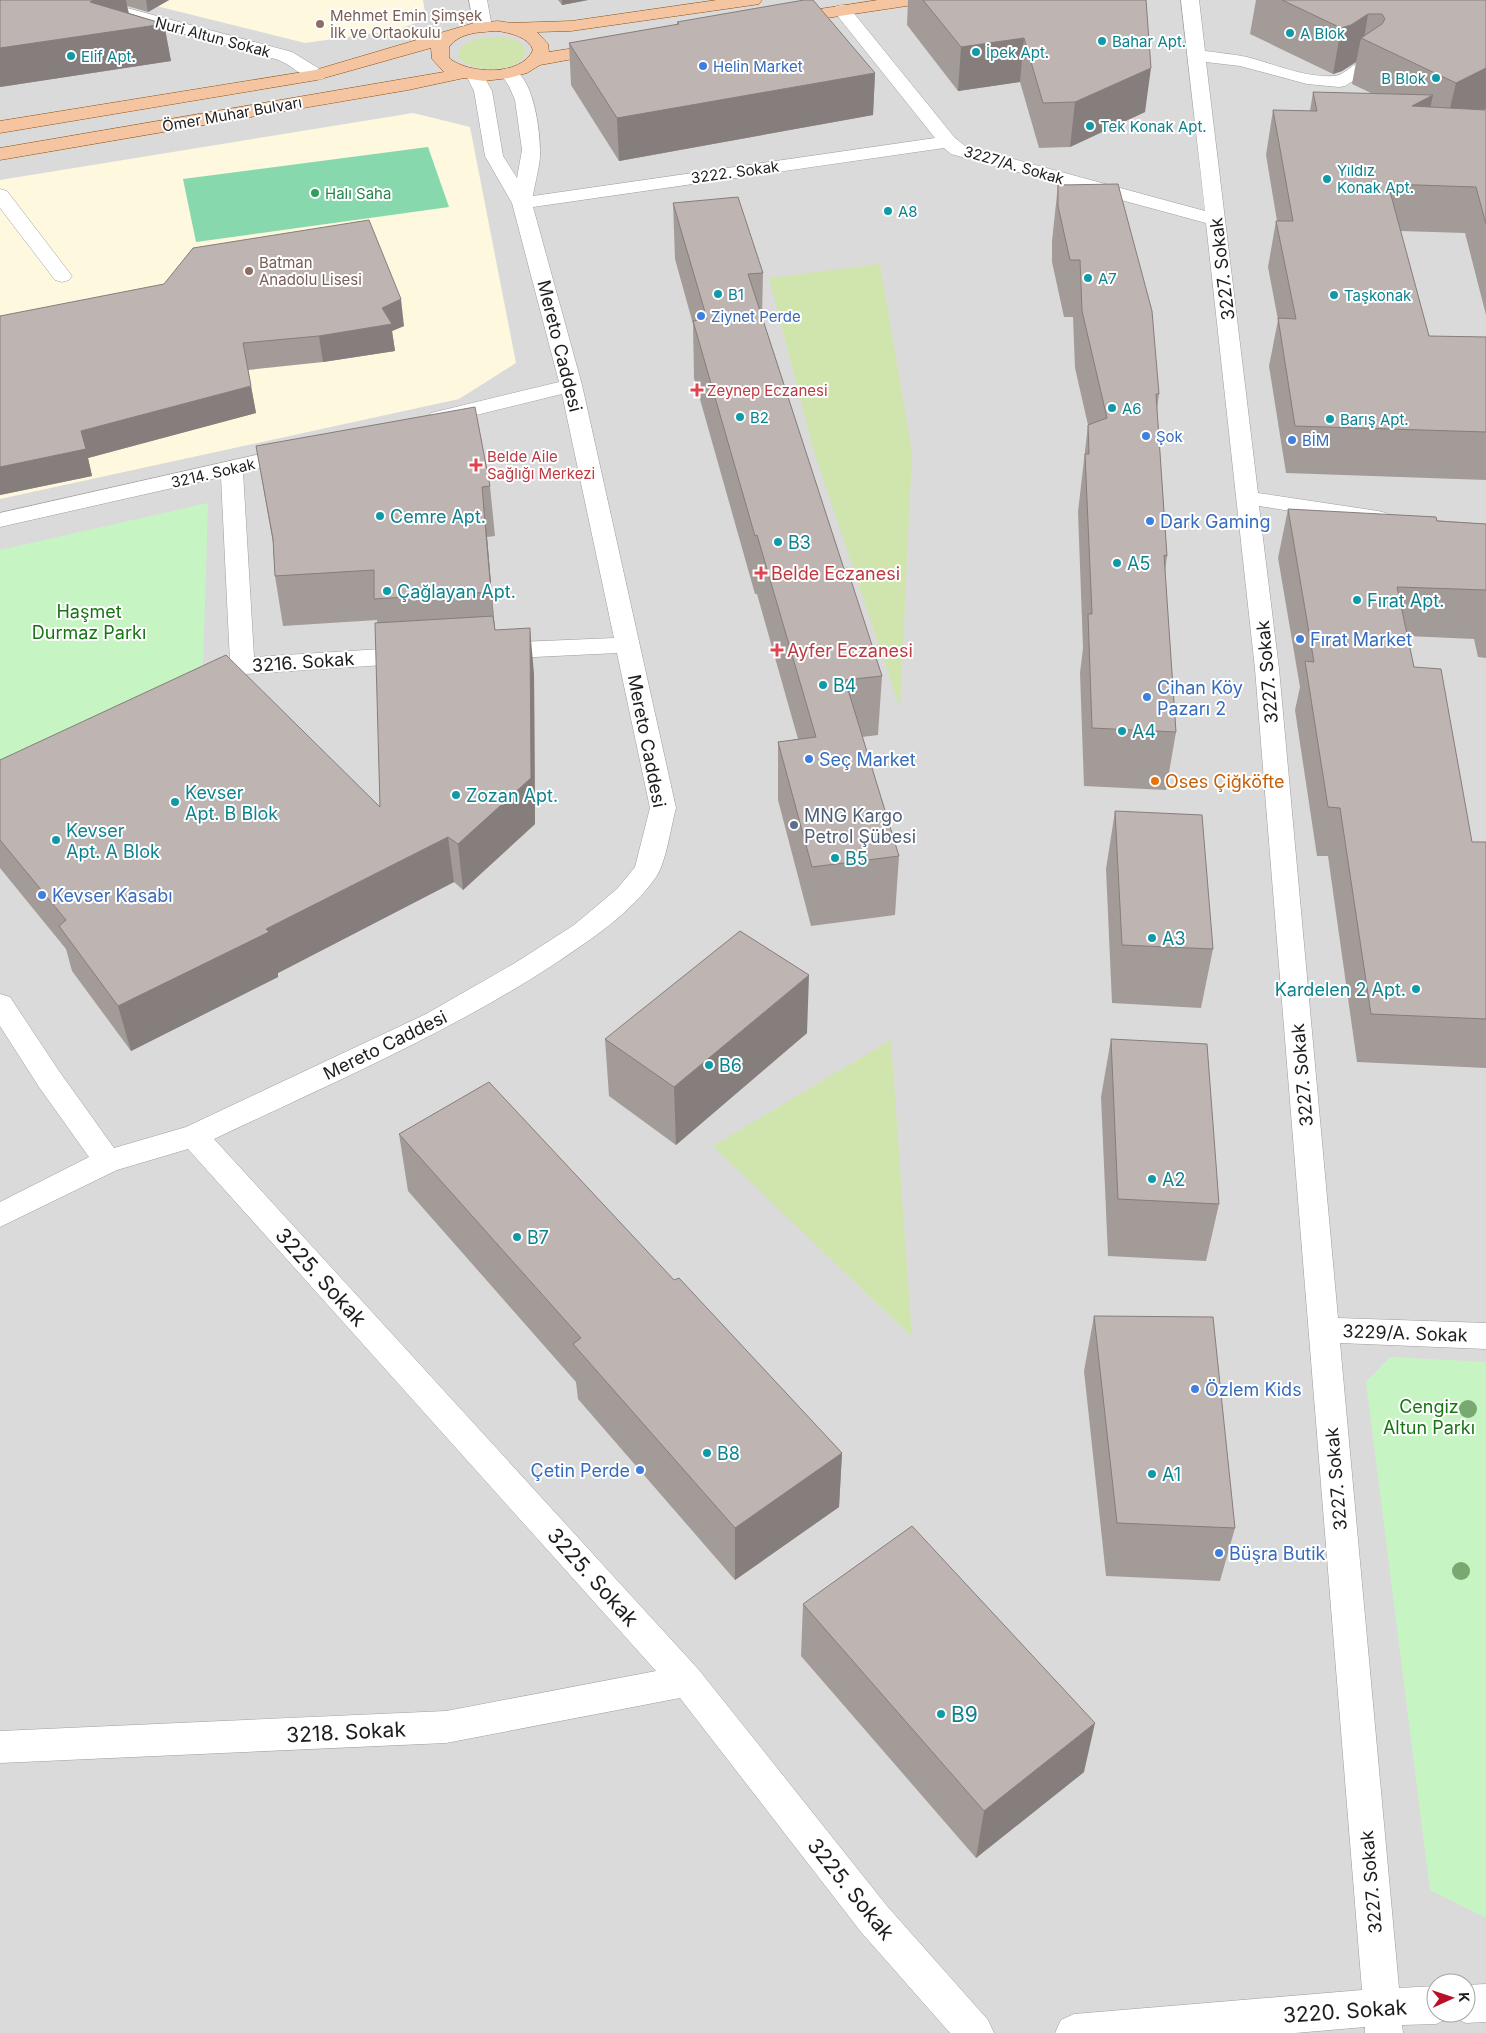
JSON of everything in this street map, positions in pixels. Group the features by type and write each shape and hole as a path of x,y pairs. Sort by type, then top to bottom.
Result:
{"main road":[{"path":"512,28 571,26 753,0"},
{"path":"774,21 913,0"},
{"name":"Ömer Muhar Bulvarı","path":"0,127 316,74 449,37 458,32 483,27 512,28"},
{"path":"512,28 525,32 540,45 540,52 536,60"},
{"path":"449,37 440,45 438,53 442,61 451,68 469,74"},
{"path":"509,73 520,70 536,60 619,46"},
{"name":"Ömer Muhar Bulvarı","path":"0,154 469,74 509,73"}],"street":[{"name":"Nuri Altun Sokak","path":"77,0 286,56 316,74"},
{"path":"478,0 483,27"},
{"name":"3227. Sokak","path":"1190,0 1249,498 1267,669 1382,2020"},
{"name":"3227/A. Sokak","path":"842,10 948,142 958,150 1216,220"},
{"path":"1196,55 1242,61 1308,79 1339,82 1365,65"},
{"path":"509,73 518,85 524,100 530,150 522,202"},
{"name":"Mereto Caddesi","path":"0,1215 108,1161 194,1136 436,1021 525,970 583,932 626,896 647,870 663,808 571,385 522,202 494,156 483,91 469,74"},
{"name":"3222. Sokak","path":"522,202 948,142"},
{"path":"0,195 62,276"},
{"path":"416,423 571,385"},
{"name":"3214. Sokak","path":"0,520 319,448"},
{"path":"232,469 242,666"},
{"path":"1249,498 1397,521"},
{"path":"469,653 627,645"},
{"name":"3216. Sokak","path":"188,689 242,666 440,654"},
{"path":"0,1004 49,1079 108,1161"},
{"name":"3225. Sokak","path":"194,1136 687,1681 874,1919 975,2033"},
{"name":"3229/A. Sokak","path":"1324,1330 1486,1336"},
{"name":"3218. Sokak","path":"0,1747 446,1727 687,1681"},
{"name":"3220. Sokak","path":"1074,2033 1382,2020 1426,2008"}],"shaded area":[{"path":"0,0 1486,0 1486,2033 0,2033"},
{"name":"Mehmet Emin Şimşek İlk ve Ortaokulu","path":"132,0 423,0 426,19 397,30 305,43"},
{"name":"Batman Anadolu Lisesi","path":"413,113 470,127 516,363 459,399 0,499 0,180"}],"green space":[{"path":"493,37 513,39 524,47 526,52 514,65 496,69 476,67 460,59 458,54 460,49 468,43 478,39"},
{"name":"Halı Saha","path":"428,147 449,207 196,242 183,179"},
{"path":"880,264 912,452 900,708 813,448 769,278"},
{"name":"Haşmet Durmaz Parkı","path":"208,503 203,666 0,761 0,550"},
{"path":"891,1040 912,1337 713,1146"},
{"name":"Cengiz Altun Parkı","path":"1390,1357 1486,1362 1486,1918 1430,1890 1366,1382"}],"building":[{"path":"0,0 94,0 90,2 164,24 0,48"},
{"path":"813,0 875,73 617,118 569,43 679,24 677,22"},
{"path":"923,0 1146,0 1151,68 1075,102 1043,103 1024,38 961,47"},
{"path":"1282,0 1486,0 1486,68 1456,83 1361,38 1382,24 1385,19 1382,14 1368,14 1351,25 1341,28"},
{"path":"1313,92 1433,95 1412,106 1486,110 1486,224 1476,187 1388,184 1429,336 1486,337 1486,432 1295,426 1278,318 1296,319 1276,221 1293,221 1273,110 1317,111"},
{"path":"1118,184 1152,311 1159,394 1156,394 1167,556 1164,555 1176,732 1092,728 1088,614 1092,614 1085,454 1089,454 1088,425 1107,418 1082,311 1080,260 1070,260 1058,206 1058,185"},
{"path":"738,197 763,273 748,274 844,569 847,568 882,676 845,680 899,856 812,867 778,742 816,737 757,535 755,536 693,321 707,319 673,203"},
{"path":"369,220 401,299 382,308 392,324 319,336 243,343 251,386 81,431 86,449 0,467 0,316 164,284 193,248"},
{"path":"475,407 490,486 482,487 491,592 374,599 374,570 275,576 273,539 256,446"},
{"path":"1288,509 1436,517 1437,521 1486,524 1486,590 1397,587 1414,667 1441,669 1472,842 1486,842 1486,1019 1371,1014 1340,808 1328,807 1305,661 1314,662"},
{"path":"493,616 495,630 530,628 531,778 458,844 448,837 266,929 269,932 118,1006 59,926 66,920 0,840 0,760 226,655 380,807 375,623"},
{"path":"1115,811 1202,815 1213,949 1122,945"},
{"path":"740,931 809,975 674,1087 605,1039"},
{"path":"1111,1039 1207,1044 1219,1204 1118,1199"},
{"path":"489,1082 674,1280 679,1278 842,1453 735,1528 573,1344 581,1338 399,1134"},
{"name":"A1","path":"1094,1316 1213,1317 1235,1528 1117,1523"},
{"name":"B9","path":"912,1526 1095,1723 984,1811 803,1604"}],"place":[{"name":"Mehmet Emin Şimşek İlk ve Ortaokulu","path":"320,24"},
{"name":"A Blok","path":"1290,33"},
{"name":"Bahar Apt.","path":"1102,41"},
{"name":"İpek Apt.","path":"976,52"},
{"name":"Elif Apt.","path":"71,56"},
{"name":"Helin Market","path":"703,66"},
{"name":"B Blok","path":"1436,78"},
{"name":"Tek Konak Apt.","path":"1090,126"},
{"name":"Yıldız Konak Apt.","path":"1327,179"},
{"name":"Halı Saha","path":"315,193"},
{"name":"A8","path":"888,211"},
{"name":"Batman Anadolu Lisesi","path":"249,271"},
{"name":"A7","path":"1088,278"},
{"name":"B1","path":"718,294"},
{"name":"Taşkonak","path":"1334,295"},
{"name":"Ziynet Perde","path":"701,316"},
{"name":"Zeynep Eczanesi","path":"697,390"},
{"name":"A6","path":"1112,408"},
{"name":"B2","path":"740,417"},
{"name":"Barış Apt.","path":"1330,419"},
{"name":"Şok","path":"1146,436"},
{"name":"BİM","path":"1292,440"},
{"name":"Belde Aile Sağlığı Merkezi","path":"476,465"},
{"name":"Cemre Apt.","path":"380,516"},
{"name":"Dark Gaming","path":"1150,521"},
{"name":"B3","path":"778,542"},
{"name":"A5","path":"1117,563"},
{"name":"Belde Eczanesi","path":"761,573"},
{"name":"Çağlayan Apt.","path":"387,591"},
{"name":"Fırat Apt.","path":"1357,600"},
{"name":"Fırat Market","path":"1300,639"},
{"name":"Ayfer Eczanesi","path":"777,650"},
{"name":"B4","path":"823,685"},
{"name":"Cihan Köy Pazarı 2","path":"1147,697"},
{"name":"A4","path":"1122,731"},
{"name":"Seç Market","path":"809,759"},
{"name":"Oses Çiğköfte","path":"1155,781"},
{"name":"Zozan Apt.","path":"456,795"},
{"name":"Kevser Apt. B Blok","path":"175,802"},
{"name":"MNG Kargo Petrol Şübesi","path":"794,825"},
{"name":"Kevser Apt. A Blok","path":"56,840"},
{"name":"B5","path":"835,858"},
{"name":"Kevser Kasabı","path":"42,895"},
{"name":"A3","path":"1152,938"},
{"name":"Kardelen 2 Apt.","path":"1416,989"},
{"name":"B6","path":"709,1065"},
{"name":"A2","path":"1152,1179"},
{"name":"B7","path":"517,1237"},
{"name":"Özlem Kids","path":"1195,1389"},
{"name":"B8","path":"707,1453"},
{"name":"Çetin Perde","path":"640,1470"},
{"name":"A1","path":"1152,1474"},
{"name":"Büşra Butik","path":"1219,1553"},
{"name":"B9","path":"941,1714"}]}
